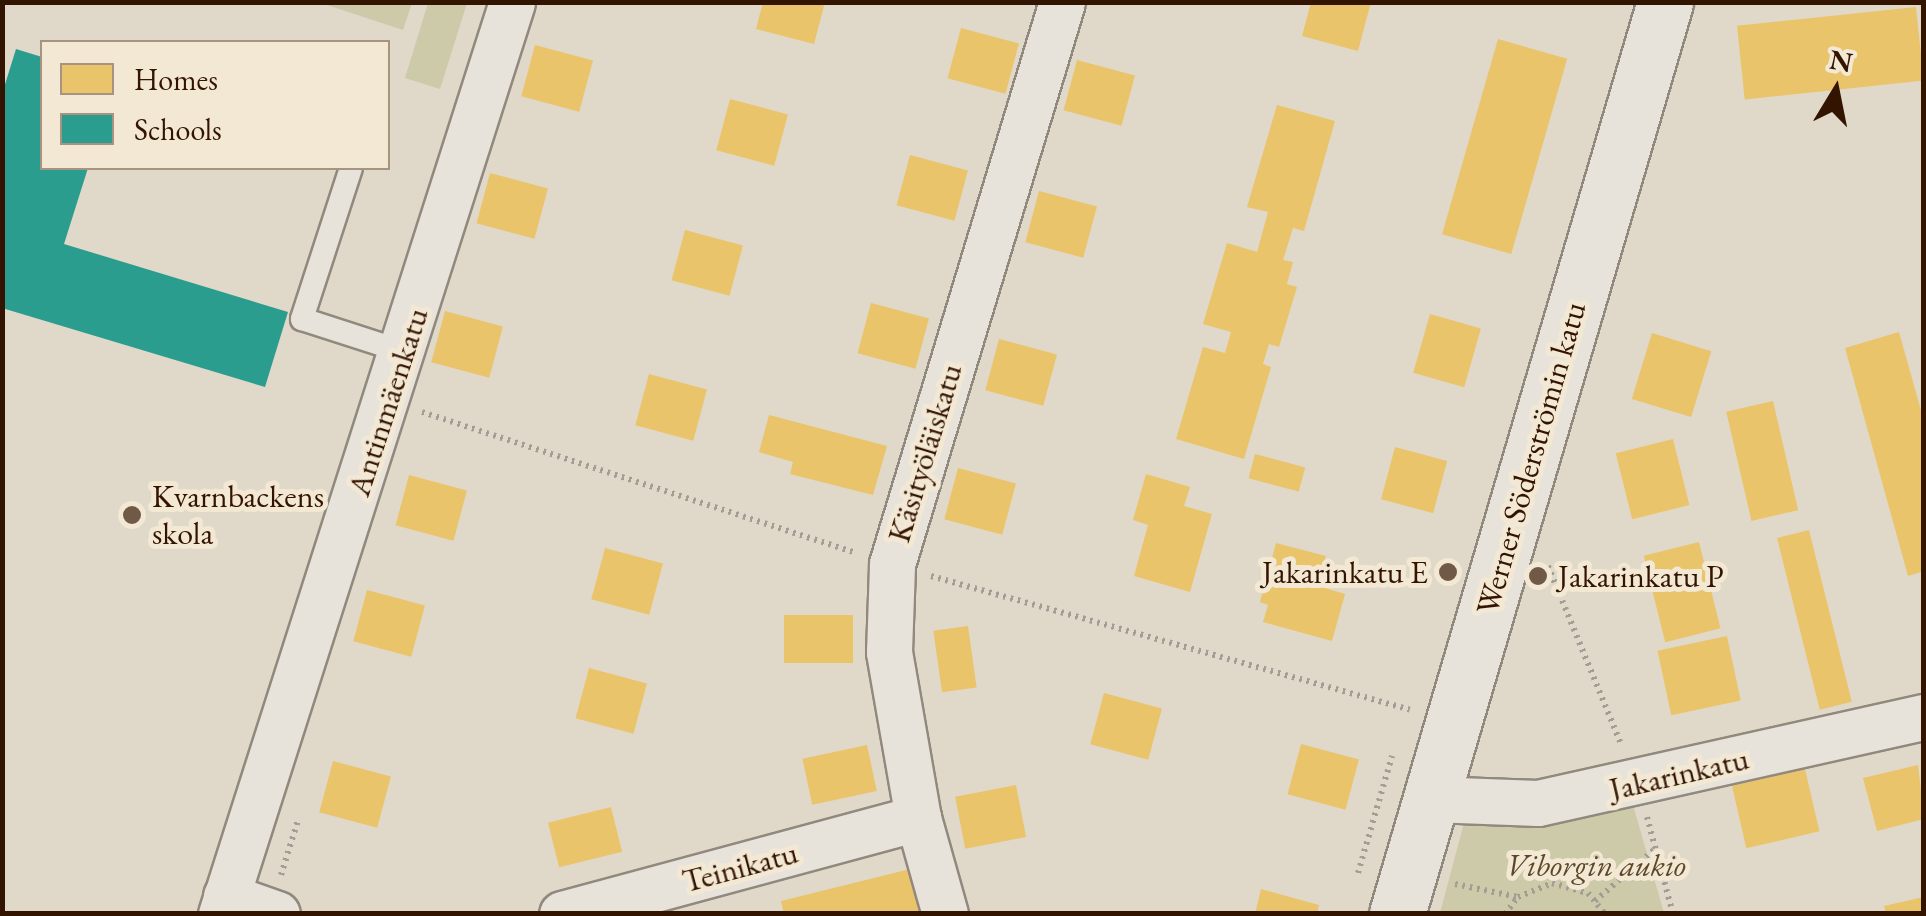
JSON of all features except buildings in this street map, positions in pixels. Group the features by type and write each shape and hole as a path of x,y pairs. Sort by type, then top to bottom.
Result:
{"street":[{"name":"Antinmäenkatu","path":"223,905 404,352 512,2"},
{"name":"Käsityöläiskatu","path":"945,914 918,818 889,652 892,564 1062,2"},
{"name":"Werner Söderströmin katu","path":"1397,914 1665,2"},
{"name":"Jakarinkatu","path":"1431,799 1538,803 1638,785 1924,717"},
{"name":"Teinikatu","path":"562,914 918,818"},
{"path":"223,905 277,914"}],"lane":[{"path":"349,170 302,319 404,352"}],"path":[{"path":"1543,556 1638,785 1674,914"},
{"path":"1596,900 1656,848"},
{"path":"1505,914 1518,897 1552,883 1571,885 1596,900 1605,914"},
{"path":"1455,884 1518,897"}],"green space":[{"path":"321,3 412,3 403,30"},
{"path":"428,3 467,3 440,89 405,78"},
{"name":"Viborgin aukio","path":"1633,805 1664,913 1440,913 1464,823 1537,827"}],"place":[{"name":"Kvarnbackens skola","path":"132,515"},
{"name":"Jakarinkatu E","path":"1448,572"},
{"name":"Jakarinkatu P","path":"1538,576"}]}
